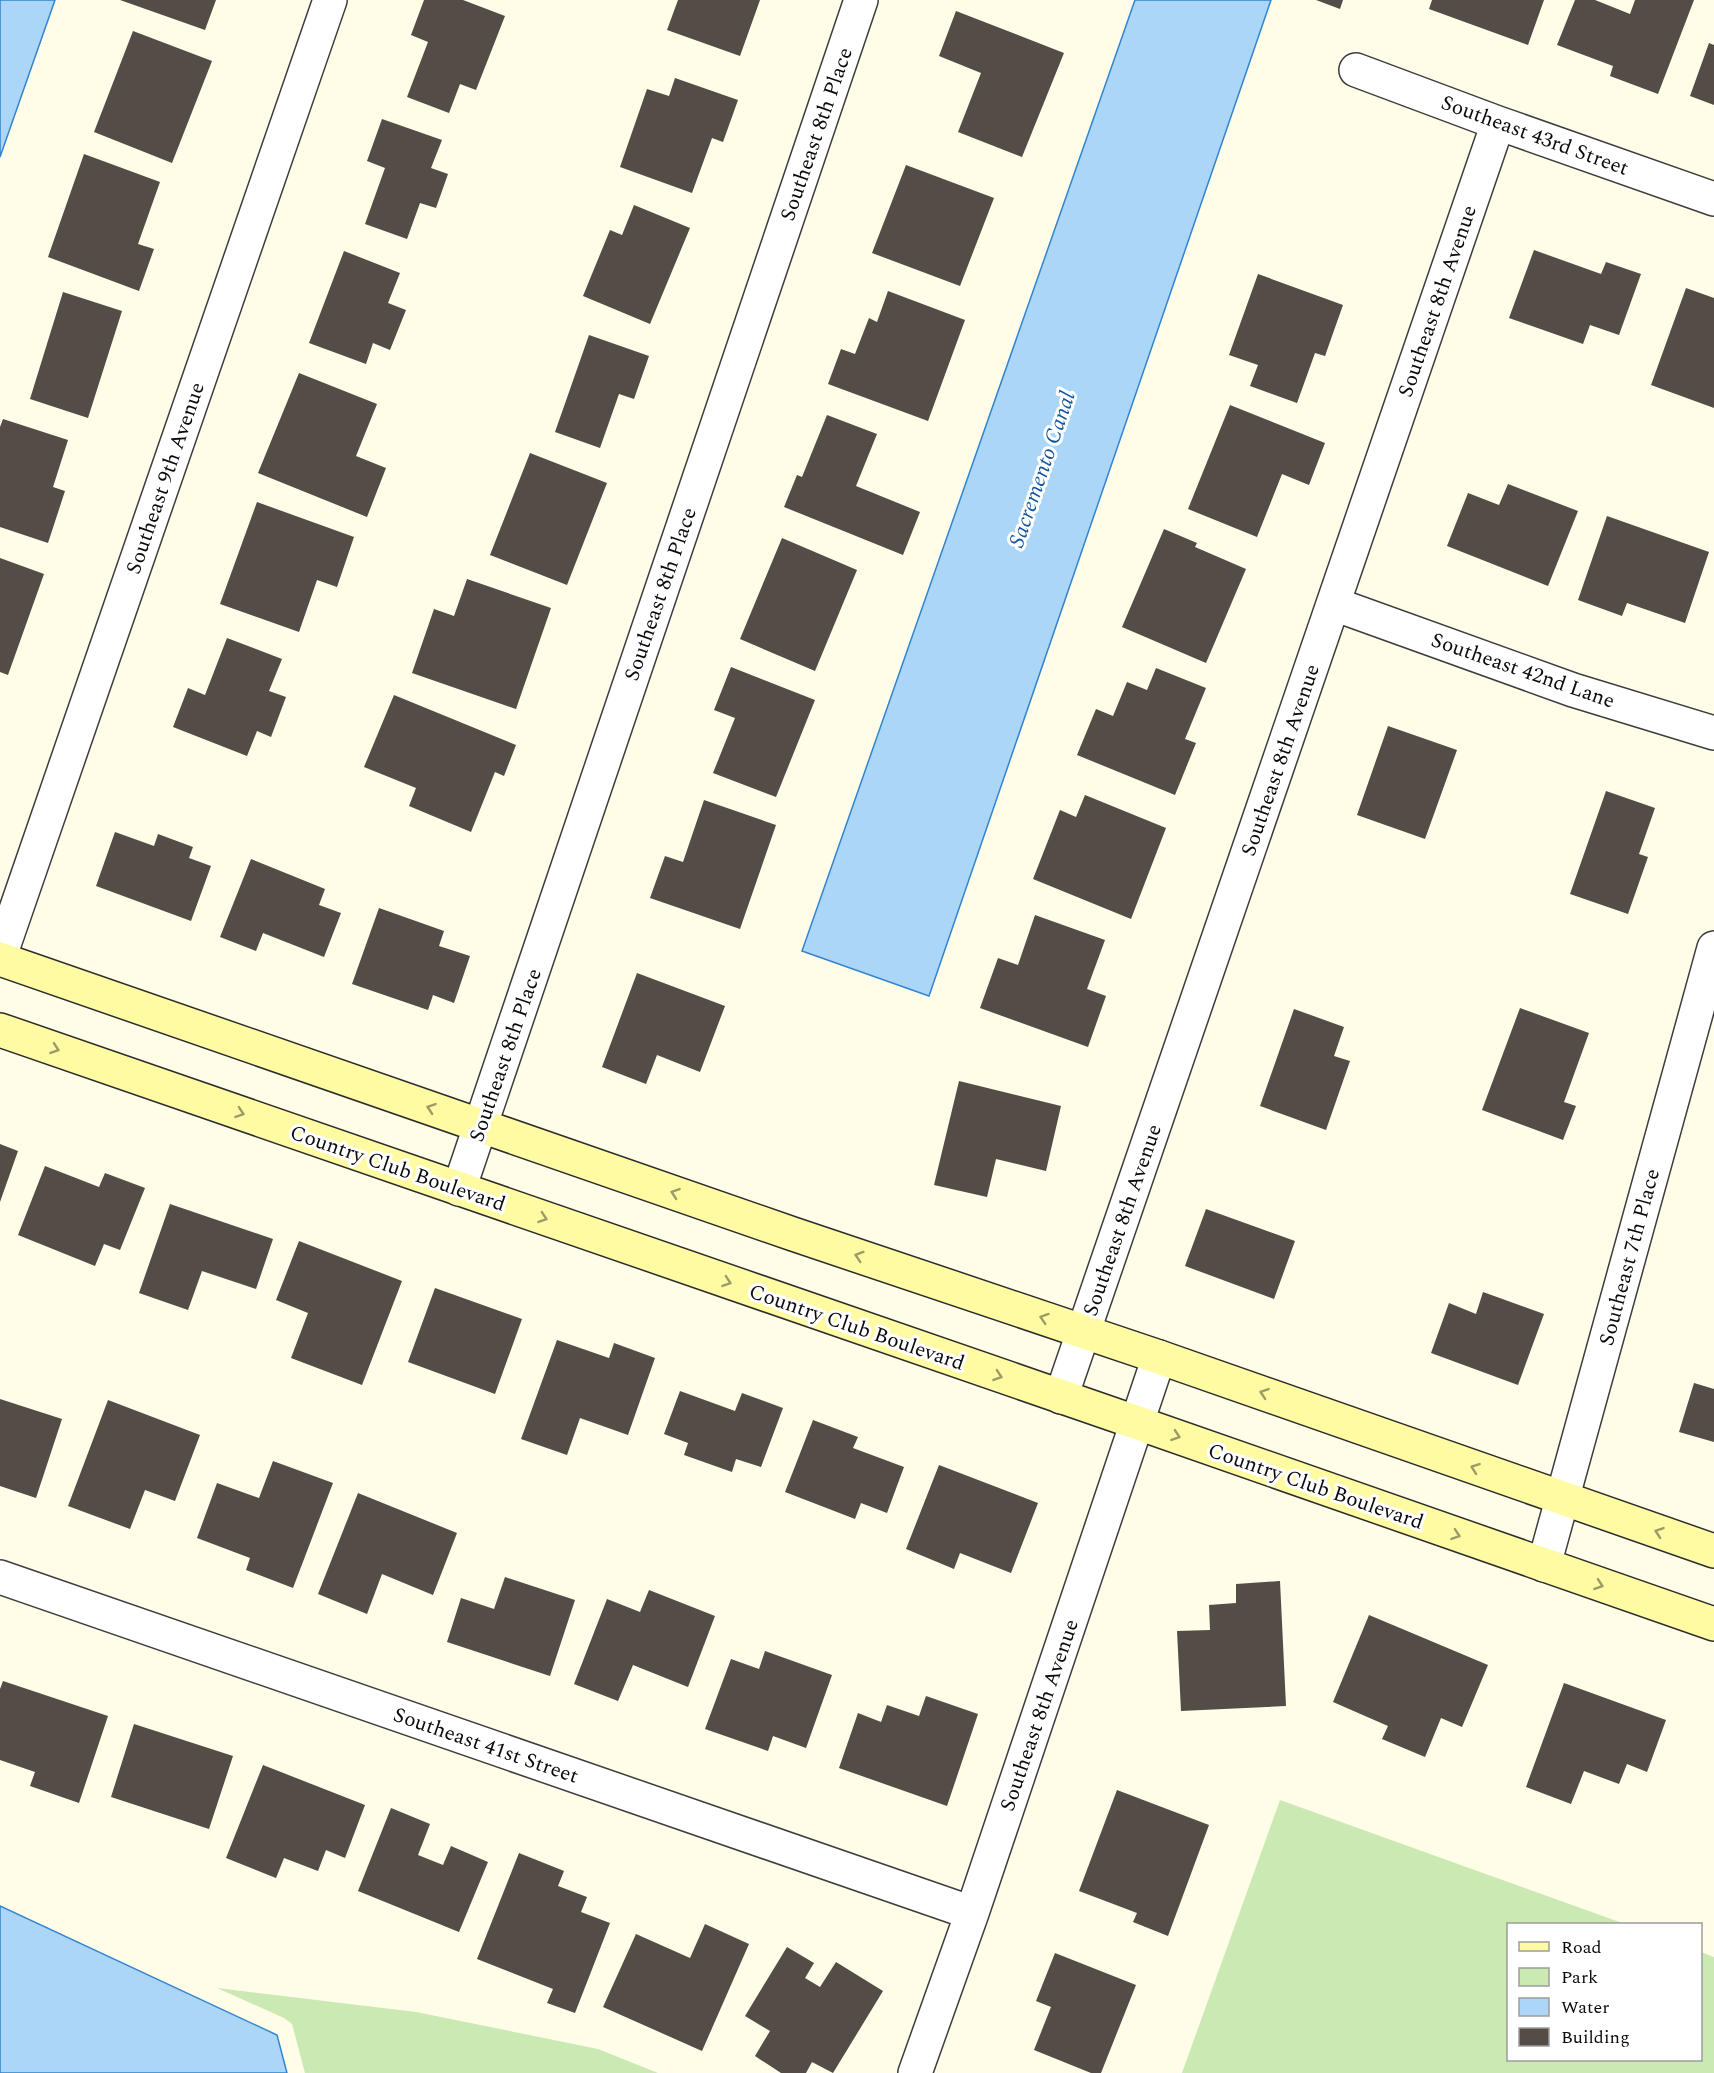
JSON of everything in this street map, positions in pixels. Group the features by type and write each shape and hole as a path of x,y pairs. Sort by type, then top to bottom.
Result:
{"main road":[{"path":"0,957 793,1234 1085,1331 1714,1551"},
{"name":"Country Club Boulevard","path":"0,1030 1714,1624"}],"street":[{"name":"Southeast 9th Avenue","path":"0,957 330,0"},
{"name":"Southeast 8th Place","path":"459,1189 861,0"},
{"name":"Southeast 43rd Street","path":"1356,70 1714,199"},
{"name":"Southeast 8th Avenue","path":"1061,1397 1498,123"},
{"name":"Southeast 42nd Lane","path":"1334,604 1573,690 1714,733"},
{"name":"Southeast 7th Place","path":"1544,1565 1714,948"},
{"name":"Southeast 8th Avenue","path":"915,2073 972,1913 1160,1357"},
{"name":"Southeast 41st Street","path":"0,1577 972,1913"}],"green space":[{"path":"1280,1800 1622,1923 1507,1923 1507,2061 1702,2061 1702,1952 1714,1957 1714,2073 1182,2073"},
{"path":"217,1988 416,2012 598,2049 658,2073 305,2073 292,2024 284,2018"}],"water":[{"path":"0,0 55,0 0,157"},
{"name":"Sacremento Canal","path":"1135,0 1271,0 929,996 802,951"},
{"path":"0,1906 277,2035 287,2073 0,2073"}],"building":[{"path":"120,0 216,0 205,30"},
{"path":"424,0 463,0 505,16 476,90 460,84 449,113 407,97 428,42 411,35"},
{"path":"678,0 760,0 740,56 667,30"},
{"path":"1316,0 1343,0 1340,9"},
{"path":"1432,0 1544,0 1528,45 1429,9"},
{"path":"1575,0 1595,0 1630,14 1635,0 1694,0 1658,94 1610,76 1613,66 1557,45"},
{"path":"956,11 1064,53 1022,157 958,132 981,73 939,56"},
{"path":"133,31 212,61 172,163 94,132"},
{"path":"1709,43 1714,45 1714,105 1690,96"},
{"path":"675,78 738,100 723,142 712,138 692,193 620,167 647,89 669,96"},
{"path":"382,119 442,140 431,168 448,174 436,208 420,203 407,239 365,224 385,168 367,161"},
{"path":"84,154 160,182 138,244 154,249 139,291 48,257"},
{"path":"906,165 994,198 960,286 872,253"},
{"path":"634,205 690,228 650,324 583,296 610,230 622,235"},
{"path":"1534,250 1601,274 1606,262 1641,274 1619,335 1590,325 1583,344 1509,318"},
{"path":"344,251 400,273 388,303 406,310 390,350 373,343 366,364 309,343"},
{"path":"1258,274 1343,305 1325,356 1315,353 1297,403 1250,386 1258,365 1229,355"},
{"path":"1686,288 1714,298 1714,408 1651,385"},
{"path":"888,291 965,320 928,421 828,384 841,349 855,354 869,318 877,322"},
{"path":"63,292 122,311 88,418 30,399"},
{"path":"589,335 649,356 634,399 619,394 600,448 555,432"},
{"path":"299,373 377,404 356,456 386,468 367,517 258,473"},
{"path":"1230,405 1325,443 1309,485 1282,474 1257,537 1188,509"},
{"path":"827,415 877,434 856,486 920,512 903,555 784,507 797,475 802,477"},
{"path":"3,419 68,440 53,487 65,491 48,543 0,527 0,427"},
{"path":"530,453 607,483 567,585 490,555"},
{"path":"1508,484 1578,511 1548,586 1447,546 1468,493 1499,505"},
{"path":"257,502 354,537 337,587 317,580 299,632 220,604"},
{"path":"1607,516 1709,552 1685,623 1627,603 1622,616 1578,600"},
{"path":"1164,529 1197,543 1195,547 1246,569 1206,663 1122,627"},
{"path":"782,538 857,570 815,671 740,639"},
{"path":"0,558 44,574 8,675 0,672"},
{"path":"467,579 551,608 516,709 412,673 434,609 454,616"},
{"path":"227,638 282,659 269,691 286,697 271,737 257,731 247,756 173,727 188,688 205,695"},
{"path":"731,667 815,700 776,797 713,773 735,718 714,710"},
{"path":"1156,668 1206,688 1185,739 1196,743 1175,795 1077,755 1096,709 1113,716 1127,682 1147,690"},
{"path":"394,695 516,745 504,776 495,772 471,832 409,806 416,788 364,767"},
{"path":"1388,726 1457,750 1425,839 1357,815"},
{"path":"1606,791 1655,808 1639,854 1648,857 1628,914 1570,894"},
{"path":"1085,795 1166,828 1131,919 1033,879 1060,810 1076,817"},
{"path":"704,800 776,825 740,929 650,898 665,856 683,862"},
{"path":"115,832 154,846 158,834 193,847 189,858 211,866 191,921 96,886"},
{"path":"251,859 325,889 319,905 341,913 324,957 263,933 256,951 220,937"},
{"path":"379,908 444,931 439,946 470,956 454,1003 433,995 428,1010 352,984"},
{"path":"1035,915 1105,940 1087,989 1106,996 1088,1047 980,1008 998,958 1018,965"},
{"path":"637,973 725,1006 700,1072 657,1055 646,1084 602,1067"},
{"path":"1520,1008 1589,1033 1564,1102 1576,1106 1563,1140 1482,1110"},
{"path":"1294,1009 1344,1027 1334,1056 1350,1061 1326,1130 1260,1106"},
{"path":"959,1081 1061,1106 1046,1171 996,1159 987,1197 934,1185"},
{"path":"0,1144 18,1151 0,1202"},
{"path":"45,1166 99,1187 105,1173 145,1188 120,1250 104,1244 95,1266 18,1235"},
{"path":"170,1204 273,1239 256,1289 202,1271 188,1310 139,1293"},
{"path":"1206,1209 1295,1241 1274,1299 1185,1266"},
{"path":"299,1241 402,1281 362,1385 291,1358 308,1313 276,1300"},
{"path":"435,1288 522,1319 495,1394 408,1362"},
{"path":"1483,1292 1544,1314 1518,1385 1431,1353 1449,1303 1476,1314"},
{"path":"557,1340 609,1358 614,1343 655,1358 628,1435 580,1418 567,1455 521,1439"},
{"path":"1694,1383 1714,1389 1714,1442 1679,1432"},
{"path":"680,1391 735,1411 742,1393 783,1408 761,1467 736,1459 732,1472 684,1455 688,1443 664,1434"},
{"path":"0,1399 62,1419 36,1498 0,1486"},
{"path":"108,1400 200,1435 175,1501 145,1490 130,1529 68,1506"},
{"path":"813,1420 858,1437 853,1448 904,1467 887,1513 861,1503 855,1519 785,1492"},
{"path":"273,1461 333,1483 293,1588 246,1570 250,1558 197,1538 217,1483 259,1498"},
{"path":"939,1465 1038,1503 1011,1573 960,1553 954,1569 906,1549"},
{"path":"358,1493 457,1533 433,1595 382,1574 367,1614 318,1594"},
{"path":"505,1577 575,1600 550,1676 447,1642 461,1598 494,1609"},
{"path":"1280,1581 1286,1706 1181,1711 1177,1631 1210,1630 1209,1605 1236,1603 1236,1584"},
{"path":"649,1590 715,1616 688,1687 633,1665 618,1701 574,1684 607,1599 640,1612"},
{"path":"1369,1615 1488,1665 1462,1727 1441,1718 1425,1757 1382,1739 1388,1726 1333,1702"},
{"path":"765,1651 832,1675 806,1748 773,1736 768,1751 705,1729 731,1659 759,1669"},
{"path":"3,1681 108,1716 79,1803 30,1786 35,1772 0,1760 0,1689"},
{"path":"1564,1683 1666,1720 1647,1772 1627,1764 1619,1784 1584,1771 1571,1804 1526,1787"},
{"path":"926,1696 978,1714 947,1806 839,1768 858,1713 881,1722 887,1705 919,1716"},
{"path":"134,1724 233,1756 209,1829 111,1797"},
{"path":"263,1765 365,1805 345,1858 326,1850 318,1871 284,1858 276,1878 226,1858"},
{"path":"1117,1790 1209,1825 1168,1936 1133,1922 1137,1913 1079,1891"},
{"path":"391,1808 430,1824 418,1855 443,1865 451,1846 488,1862 459,1932 358,1891"},
{"path":"519,1853 564,1871 558,1886 587,1897 581,1912 610,1923 575,2013 547,2003 553,1989 477,1959"},
{"path":"705,1924 749,1944 702,2051 603,2007 636,1934 690,1958"},
{"path":"787,1947 814,1963 805,1978 820,1987 836,1962 883,1991 833,2073 812,2062 806,2073 781,2073 755,2056 770,2031 745,2016"},
{"path":"1055,1953 1136,1985 1101,2073 1091,2073 1034,2050 1051,2007 1036,2001"}]}
